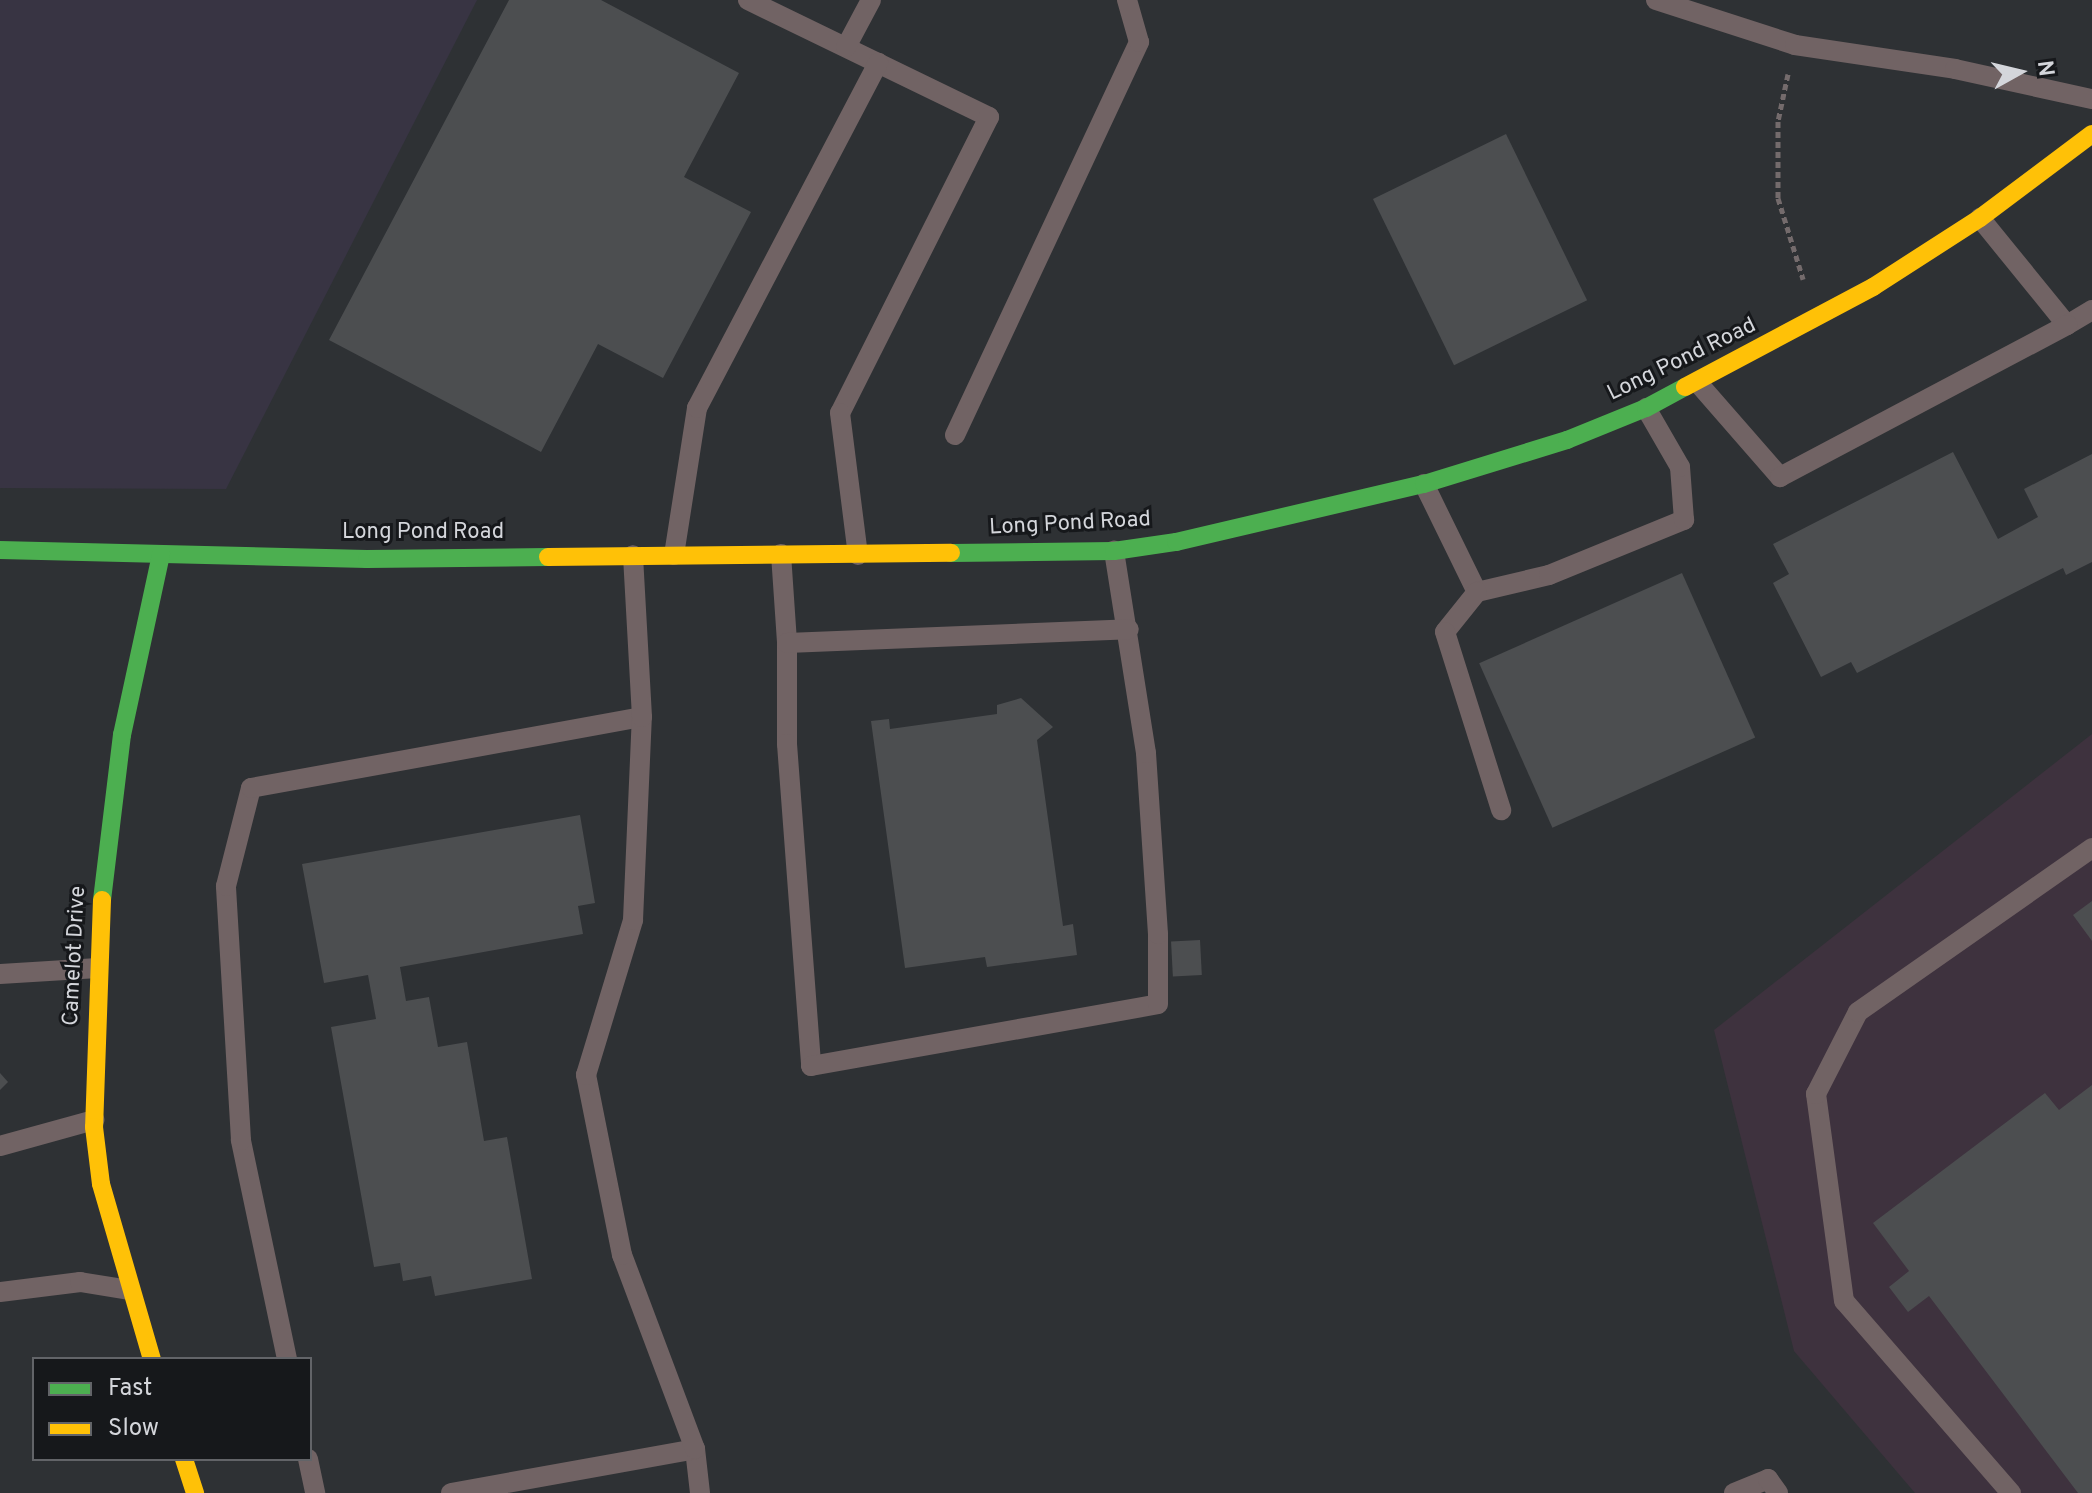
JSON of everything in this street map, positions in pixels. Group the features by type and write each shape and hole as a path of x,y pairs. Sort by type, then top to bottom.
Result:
{"street":[{"name":"Long Pond Road","path":"0,550 367,559 1114,551 1176,542 1424,484 1567,440 1646,408 1873,287 1980,218 2092,134"},
{"name":"Camelot Drive","path":"151,1357 101,1184 94,1120 102,894 122,735 161,554"},
{"path":"185,1461 195,1493"}],"lane":[{"path":"748,0 989,117 840,413 858,555"},
{"path":"846,47 871,0"},
{"path":"955,435 1139,42 1127,0"},
{"path":"1656,0 1795,45 1955,69 2092,99"},
{"path":"674,555 697,408 878,63"},
{"path":"1980,218 2067,325"},
{"path":"1698,383 1780,477 2092,310"},
{"path":"1501,810 1445,632 1477,592 1549,575 1684,520 1680,467 1646,408"},
{"path":"1424,484 1477,592"},
{"path":"781,554 787,643 787,744 811,1066 1158,1004 1158,934 1146,753 1129,629 1114,551"},
{"path":"633,555 642,717 633,920 586,1075 622,1255 695,1449 700,1493"},
{"path":"787,643 1129,629"},
{"path":"287,1357 241,1140 226,886 251,788 642,717"},
{"path":"2011,1493 1844,1301 1816,1094 1858,1012 2092,848"},
{"path":"0,974 98,968"},
{"path":"0,1146 94,1120"},
{"path":"0,1292 80,1282 130,1290"},
{"path":"461,1492 695,1449"},
{"path":"308,1461 315,1493"},
{"path":"1734,1493 1768,1479 1778,1493"}],"path":[{"path":"1795,45 1778,121 1778,198 1799,270 1820,316"}],"shaded area":[{"path":"0,0 477,0 226,489 0,488"},
{"path":"2092,734 2092,1493 1915,1493 1794,1351 1714,1030"}],"building":[{"path":"509,0 601,0 739,73 684,177 751,212 663,378 598,344 541,452 329,340"},
{"path":"1506,134 1587,300 1454,365 1373,199"},
{"path":"1953,452 1998,539 2038,517 2024,489 2092,454 2092,562 2066,575 2063,568 1857,673 1851,662 1821,677 1773,583 1789,574 1773,544"},
{"path":"1682,573 1755,737 1552,828 1479,663"},
{"path":"1021,698 1053,727 1037,740 1063,926 1073,924 1077,955 987,967 985,957 905,968 871,721 889,719 890,729 997,714 997,705"},
{"path":"580,815 595,903 578,906 583,934 400,967 406,1001 429,997 438,1047 467,1042 484,1141 507,1137 532,1279 435,1296 431,1276 403,1281 400,1263 374,1267 331,1027 376,1019 368,975 324,983 302,864"},
{"path":"2092,901 2092,941 2073,915"},
{"path":"1200,940 1202,975 1173,976 1171,942"},
{"path":"0,1073 8,1082 0,1090"},
{"path":"2092,1085 2092,1493 2078,1493 1929,1296 1908,1312 1889,1287 1909,1271 1873,1223 2045,1093 2059,1110"}],"traffic: fast":[{"path":"951,553 1114,551 1176,542 1424,484 1567,440 1646,408 1685,387"},
{"path":"0,550 367,559 548,557"},
{"path":"102,900 122,735 161,554"}],"traffic: slow":[{"path":"1685,387 1873,287 1980,218 2092,134"},
{"path":"548,557 951,553"},
{"path":"102,900 94,1127 101,1184 151,1357"},
{"path":"185,1461 195,1493"}]}
